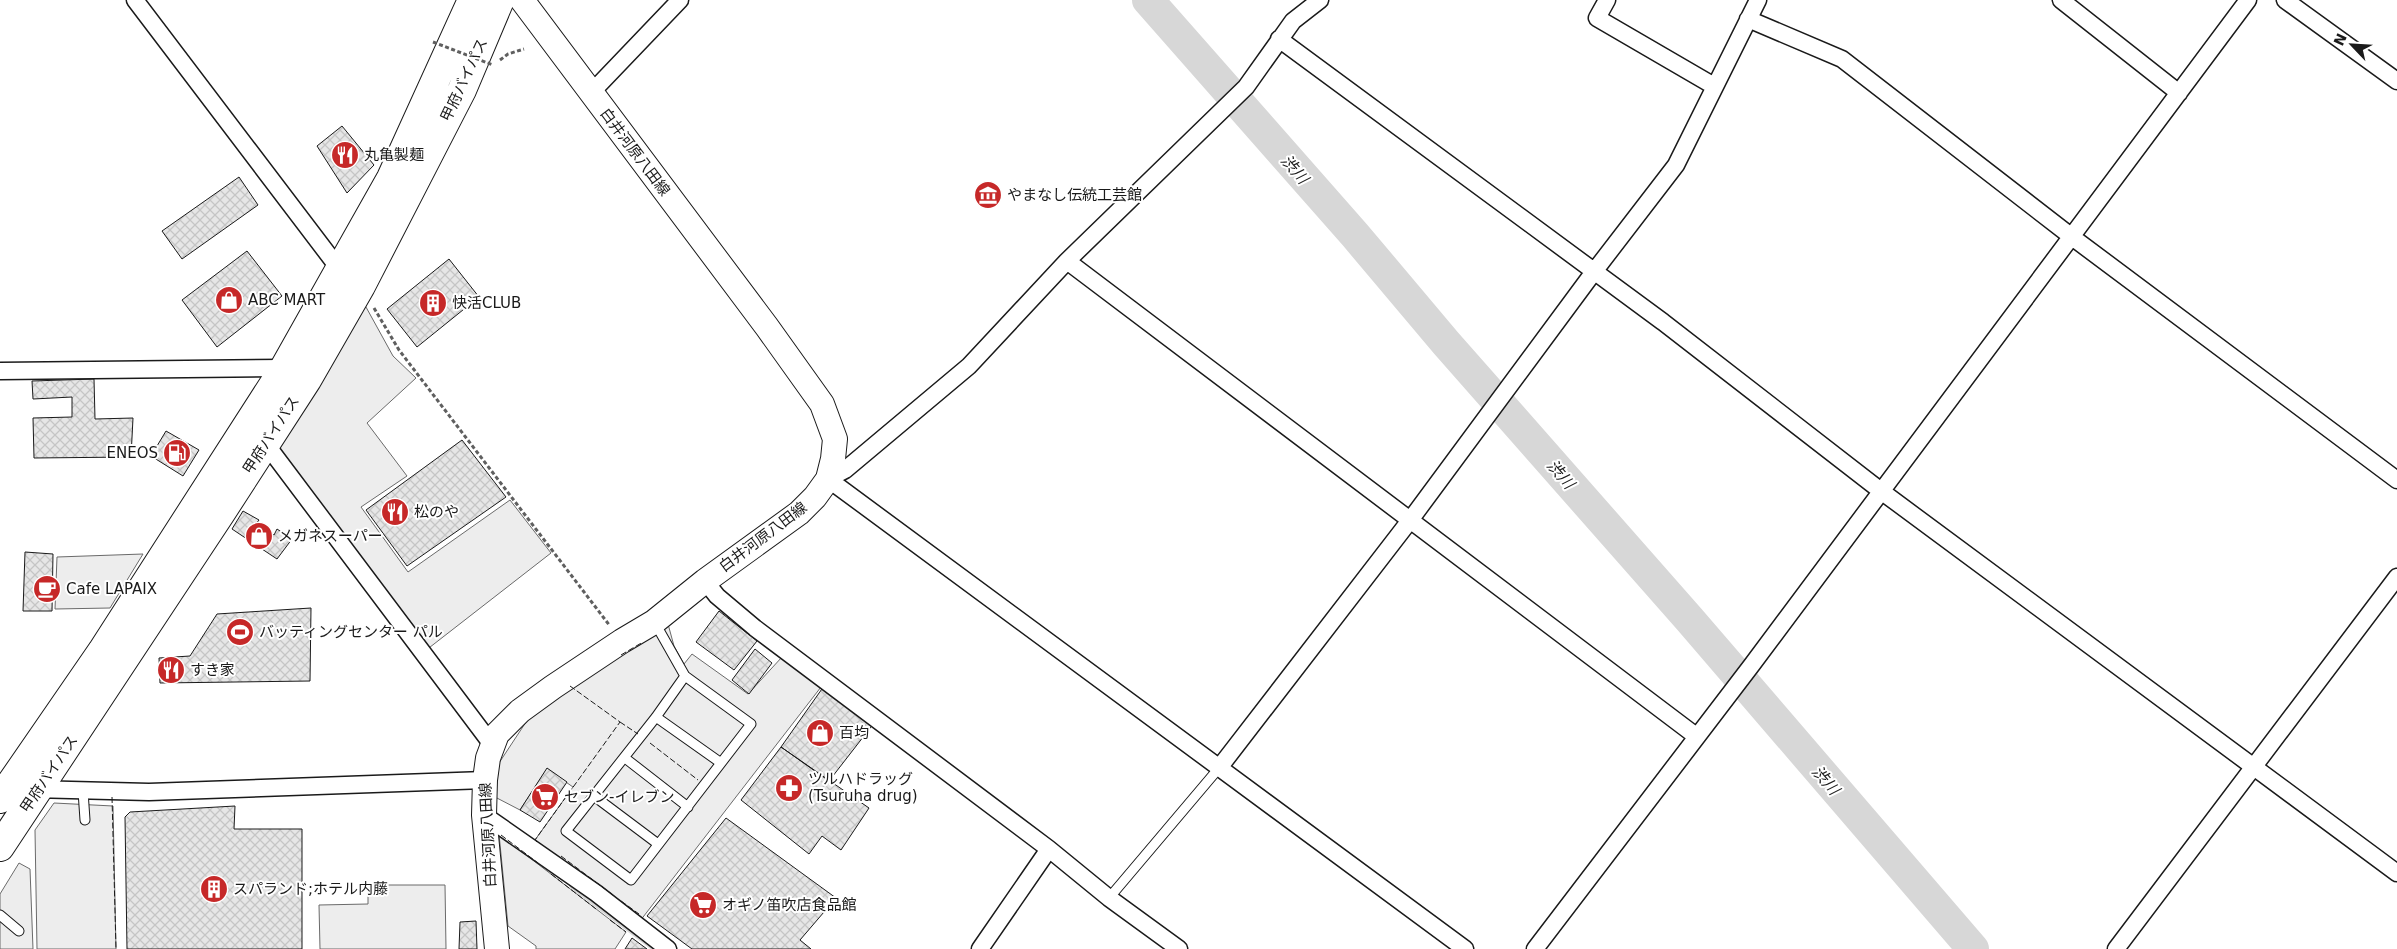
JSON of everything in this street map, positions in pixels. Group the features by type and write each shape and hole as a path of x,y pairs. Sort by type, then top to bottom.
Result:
{"highway":[{"name":"甲府バイパス","path":"0,847 307,380 391,178 472,0"},
{"name":"甲府バイパス","path":"2,792 102,651 284,368 351,278 462,90 500,0"}],"main road":[{"name":"白井河原八田線","path":"497,949 484,815 488,758 497,734 520,711 622,641 654,622 705,581 798,513 815,497 828,479 835,439 822,404 767,327 522,0"}],"street":[{"path":"135,0 351,278"},
{"path":"591,93 680,0"},
{"path":"1320,0 1294,21 1279,39 1246,87 1223,111 1068,261 969,366 845,470 828,479 1465,949"},
{"path":"1607,0 1597,18 1714,86"},
{"path":"1219,768 1411,519 1509,385 1676,165 1758,0"},
{"path":"2061,0 2179,93"},
{"path":"1535,949 1751,666 2248,0"},
{"path":"2285,0 2397,82"},
{"path":"1748,19 1842,59 2072,237 2397,480"},
{"path":"1279,39 1593,273 1663,322 1881,491 2254,765 2397,873"},
{"path":"1068,261 1696,736"},
{"path":"0,371 284,368"},
{"path":"266,444 493,746"},
{"path":"2116,949 2397,577"},
{"path":"705,581 717,596 755,628 1049,849 1109,898 1179,949"},
{"path":"2,792 39,790 149,792 485,780"},
{"path":"484,815 588,887 668,949"},
{"path":"980,949 1049,849"}],"lane":[{"path":"654,622 685,676 751,724 631,880 566,831 656,717 685,676"},
{"path":"656,717 721,763"},
{"path":"624,758 688,807"},
{"path":"1109,898 1219,768"},
{"path":"83,791 85,820"},
{"path":"594,796 658,844"},
{"path":"0,915 19,931"}],"path":[{"path":"433,42 493,65 508,54 524,49"},
{"path":"351,278 398,350 622,641"}],"shaded area":[{"path":"361,298 393,356 416,378 367,423 407,476 361,507 408,572 510,500 551,553 425,651 272,447"},
{"path":"143,554 110,608 55,609 57,557"},
{"path":"668,624 674,646 684,664 692,654 748,694 782,657 821,687 640,921 535,840 573,787 547,769 520,810 495,797 499,763 528,719 569,687"},
{"path":"54,803 113,806 116,949 37,949 35,830"},
{"path":"499,834 626,932 615,949 536,949 536,946 508,926"},
{"path":"19,863 30,869 33,949 0,949 0,894"},
{"path":"368,885 445,885 446,949 320,949 319,905 368,904"}],"building":[{"name":"丸亀製麺","path":"342,126 374,165 347,193 317,146"},
{"path":"239,177 258,205 182,259 162,231"},
{"path":"247,251 282,296 217,347 182,300"},
{"name":"快活CLUB","path":"449,259 479,297 417,347 387,309"},
{"path":"94,379 95,419 133,418 131,457 34,458 33,418 72,417 72,397 33,399 32,381"},
{"path":"166,431 199,450 183,476 151,456"},
{"path":"462,440 506,497 407,566 366,510"},
{"path":"243,511 259,520 256,524 274,535 277,529 292,539 277,559 232,529"},
{"path":"25,552 53,554 52,611 23,611"},
{"path":"311,608 310,681 160,683 159,658 190,656 217,614"},
{"path":"719,611 757,641 734,670 696,642"},
{"path":"755,649 772,663 749,694 732,680"},
{"path":"824,686 874,723 829,781 781,747"},
{"path":"781,747 869,808 841,850 822,836 809,854 741,800"},
{"path":"547,768 567,782 540,822 520,810"},
{"name":"スパランド;ホテル内藤","path":"235,806 234,829 302,829 302,949 127,949 125,817 130,812"},
{"path":"726,818 836,898 800,940 811,949 692,949 647,916"},
{"path":"476,921 477,949 459,949 460,922"},
{"path":"632,938 647,949 625,949"}],"waterway":[{"name":"渋川","path":"1148,0 1690,620 1973,949"},
{"path":"572,886 655,949"}],"fence":[{"path":"621,655 643,642"},
{"path":"537,842 535,840 620,722 570,686"},
{"path":"620,722 638,734"},
{"path":"650,743 698,780"},
{"path":"112,797 116,949"},
{"path":"501,835 538,863"},
{"path":"561,856 613,895"},
{"path":"551,874 596,909"},
{"path":"621,901 639,914"},
{"path":"610,920 626,932"}],"place":[{"name":"丸亀製麺","path":"345,155"},
{"name":"やまなし伝統工芸館","path":"988,195"},
{"name":"ABC MART","path":"229,300"},
{"name":"快活CLUB","path":"433,303"},
{"name":"ENEOS","path":"177,453"},
{"name":"松のや","path":"395,512"},
{"name":"メガネスーパー","path":"259,536"},
{"name":"Cafe LAPAIX","path":"47,589"},
{"name":"バッティングセンター パル","path":"240,632"},
{"name":"すき家","path":"171,670"},
{"name":"百均","path":"820,733"},
{"name":"ツルハドラッグ (Tsuruha drug)","path":"789,788"},
{"name":"セブン-イレブン","path":"545,797"},
{"name":"スパランド;ホテル内藤","path":"214,889"},
{"name":"オギノ笛吹店食品館","path":"703,905"}]}
